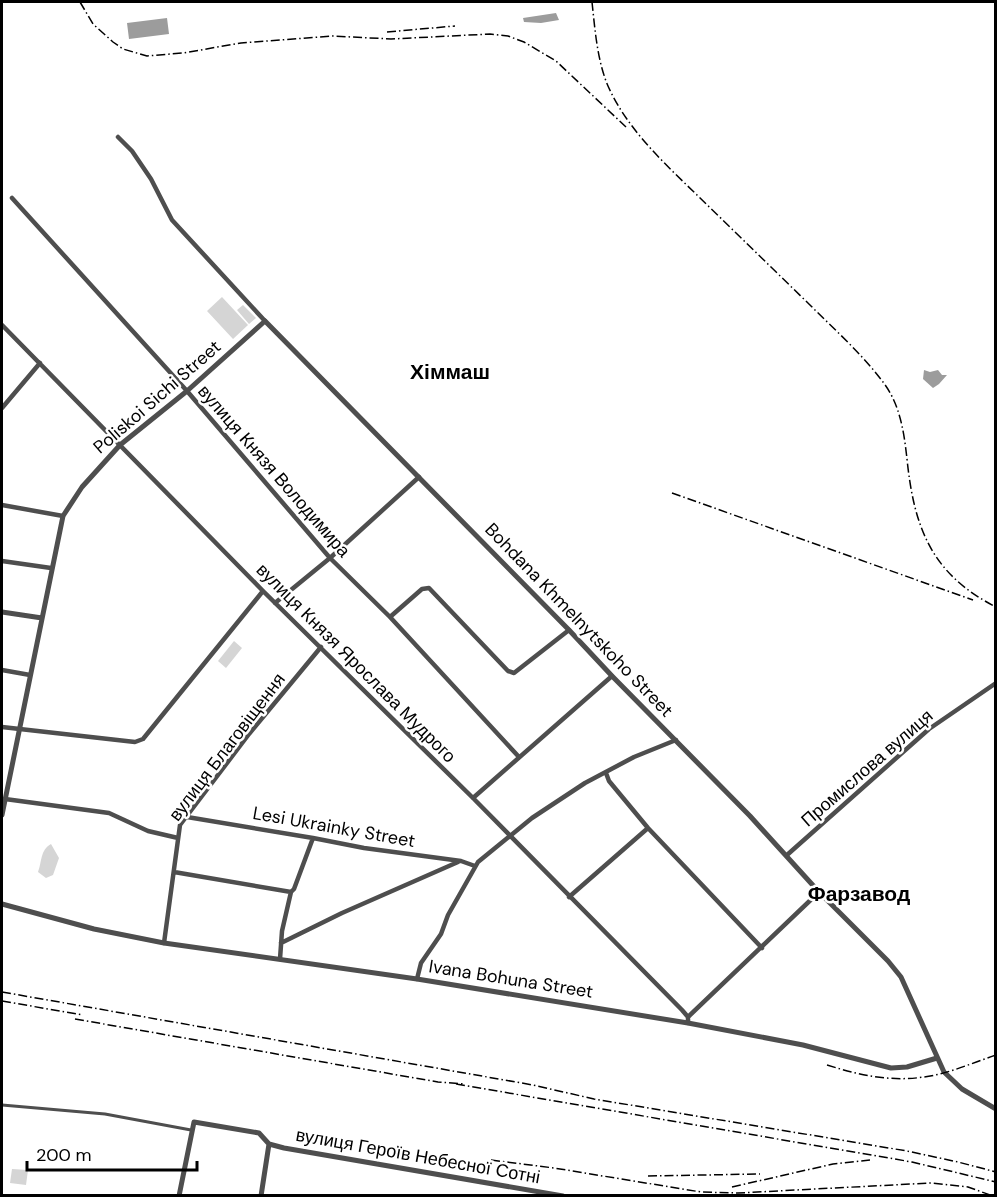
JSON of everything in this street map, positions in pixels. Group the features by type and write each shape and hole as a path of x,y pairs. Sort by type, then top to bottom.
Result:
{"street":[{"name":"Bohdana Khmelnytskoho Street","path":"118,137 132,151 151,179 172,220 265,321 569,630 787,855 819,892 888,961 901,977 937,1058"},
{"name":"вулиця Князя Володимира","path":"12,198 187,391 330,558 390,617 519,757"},
{"name":"Poliskoi Sichi Street","path":"2,815 5,799 4,787 19,730 63,516 82,487 120,446 187,391 265,321"},
{"name":"вулиця Князя Ярослава Мудрого","path":"2,325 263,591 473,798 688,1020"},
{"path":"2,408 40,363"},
{"path":"275,603 330,558 419,477"},
{"path":"2,505 63,516"},
{"path":"2,561 51,568"},
{"path":"390,617 422,589 429,588 508,671 513,673 569,630"},
{"path":"2,727 135,742 143,739 263,591"},
{"path":"2,612 42,618"},
{"name":"вулиця Благовіщення","path":"164,942 180,825 249,734 321,647"},
{"path":"2,670 30,675"},
{"path":"473,798 612,676"},
{"name":"Промислова вулиця","path":"787,855 929,729 996,683"},
{"path":"417,979 422,963 441,934 448,915 481,859 541,812 585,783 634,757 676,741"},
{"path":"606,773 609,781 648,828 762,948"},
{"path":"5,799 109,813 148,831 178,838"},
{"name":"Lesi Ukrainky Street","path":"187,817 364,849 460,861 475,866"},
{"path":"569,897 648,828"},
{"path":"280,959 291,892 313,838"},
{"path":"281,944 342,913 460,861"},
{"path":"174,872 291,892"},
{"path":"688,1020 819,892"},
{"name":"Ivana Bohuna Street","path":"2,904 93,929 164,942 688,1020 803,1045 891,1068 907,1067 937,1058"},
{"path":"937,1058 948,1077 996,1109"},
{"path":"2,1105 105,1114 191,1128 179,1196"},
{"name":"вулиця Героїв Небесної Сотні","path":"191,1128 196,1122 259,1133 269,1144 294,1150 563,1196"},
{"path":"261,1196 269,1144"},
{"path":"513,1196 514,1187"}],"shaded area":[{"path":"556,13 559,20 541,23 524,22 523,18"},
{"path":"167,18 169,34 129,39 127,23"},
{"path":"222,297 248,325 233,339 207,311"},
{"path":"243,305 256,318 249,324 237,310"},
{"path":"924,370 930,372 938,370 942,375 947,375 933,388 923,379"},
{"path":"234,641 242,648 226,668 218,661"},
{"path":"51,844 59,858 53,875 46,878 38,872 43,853"},
{"path":"12,1169 28,1170 26,1185 10,1183"}],"railway":[{"path":"80,2 93,24 113,42 123,49 147,56 183,53 241,43 333,36 391,39 490,34 508,36 524,42 556,61 626,127"},
{"path":"592,2 601,66 608,86 625,117 659,158 848,342 883,382 894,400 900,419 915,506 930,546 941,564 956,580 996,607"},
{"path":"387,32 455,26"},
{"path":"672,493 973,600"},
{"path":"2,992 533,1085 594,1099 907,1151 996,1172"},
{"path":"2,1001 83,1015"},
{"path":"75,1019 438,1082 465,1084"},
{"path":"827,1065 875,1077 899,1079 942,1073 996,1055"},
{"path":"456,1084 912,1162 996,1182"},
{"path":"491,1160 701,1192 738,1193 931,1183 968,1187 993,1196"},
{"path":"732,1187 833,1164 870,1160"},
{"path":"648,1176 760,1174"}],"district":[{"name":"Хіммаш","path":"450,372"},
{"name":"Фарзавод","path":"859,894"}]}
